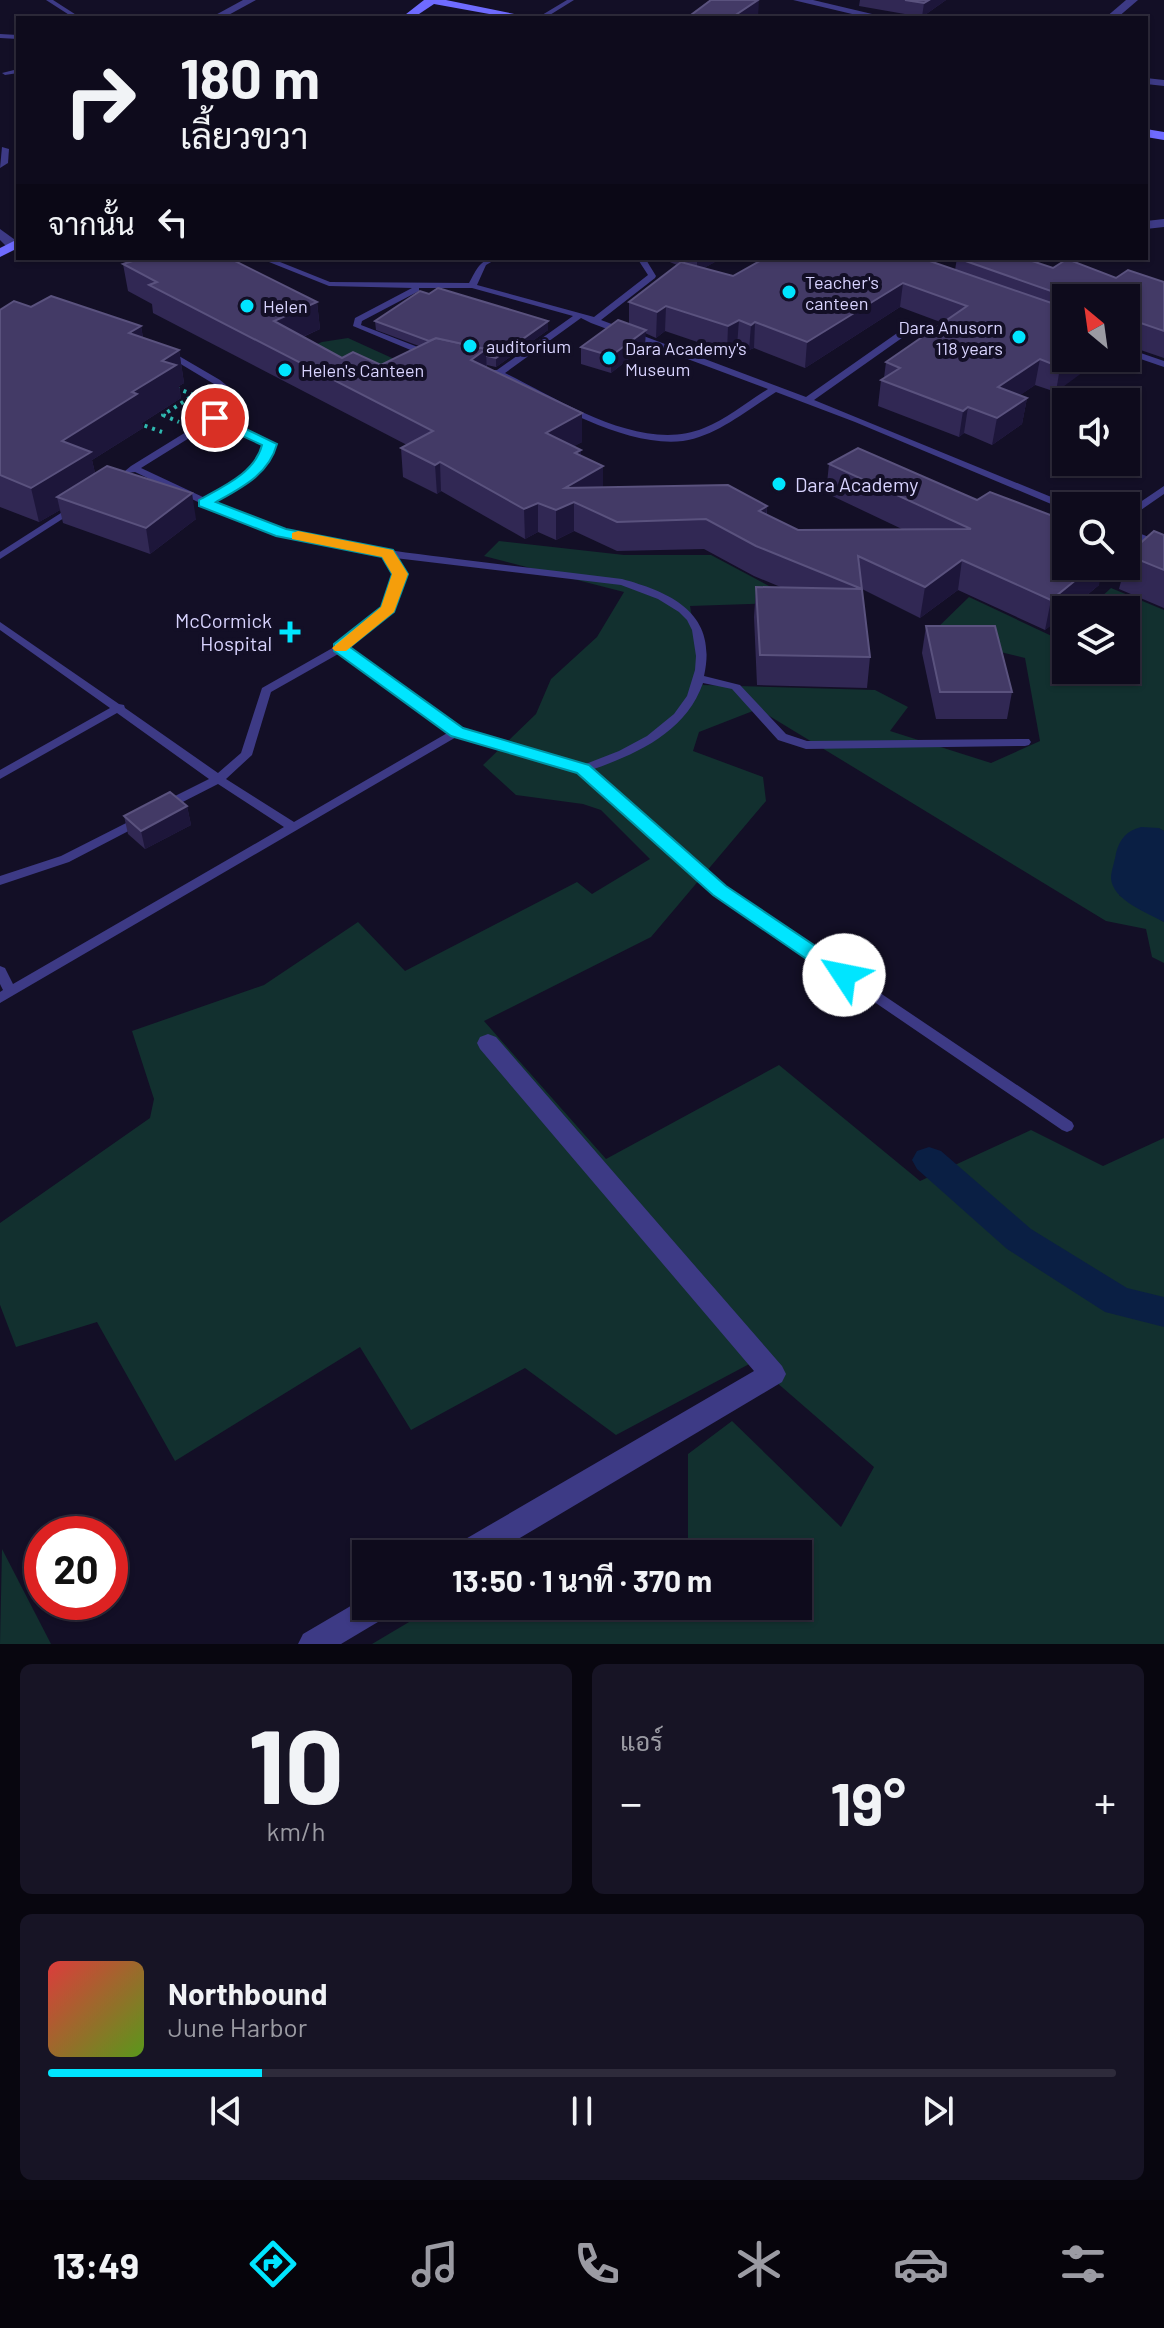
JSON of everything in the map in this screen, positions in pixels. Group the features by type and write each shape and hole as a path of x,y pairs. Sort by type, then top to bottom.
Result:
{"street":[{"path":"219,16 251,0"},
{"path":"409,16 431,0 518,16"},
{"path":"798,0 874,16"},
{"path":"1113,16 1133,0"},
{"path":"0,233 16,244 0,253"},
{"path":"488,1043 773,1374 491,1540"},
{"path":"313,1644 354,1620"}],"lane":[{"path":"49,0 73,16"},
{"path":"543,16 571,0"},
{"path":"5,73 16,71"},
{"path":"0,166 4,163 5,149"},
{"path":"268,260 329,284 472,286 580,315 807,401 1052,501"},
{"path":"472,286 483,264 490,260"},
{"path":"594,321 652,276 642,260"},
{"path":"419,287 358,320 357,326 435,357"},
{"path":"499,373 580,315"},
{"path":"807,401 913,326"},
{"path":"122,476 215,418 234,396 217,382 163,350"},
{"path":"1140,356 1164,364"},
{"path":"474,369 499,373 622,432 662,439 704,433 774,389"},
{"path":"204,503 234,486 266,461 270,444 215,418"},
{"path":"134,468 204,503 282,532 388,554 622,582 657,594 686,611 699,631 702,662 687,706 662,731 633,751 583,769"},
{"path":"1140,506 1164,489"},
{"path":"0,556 86,500"},
{"path":"1140,537 1164,547"},
{"path":"0,881 65,859 218,779 246,755 266,690 340,648 388,609 400,574 388,554"},
{"path":"0,625 218,779 293,827"},
{"path":"340,648 457,732 583,769 720,891 1067,1126"},
{"path":"698,678 736,687 782,737 806,745 1025,742"},
{"path":"0,775 120,707"},
{"path":"0,971 5,995 457,732"}],"path":[{"path":"174,396 179,390 194,395 163,415 197,429"},
{"path":"123,417 181,439"}],"green space":[{"path":"348,338 425,373 300,351 322,342"},
{"path":"499,541 624,555 711,555 782,593 780,603 690,606 703,685 875,690 908,707 890,731 991,763 1040,741 1025,658 930,635 969,597 1052,636 1052,684 1140,684 1140,600 1164,610 1164,831 1158,828 1119,895 1164,922 1164,963 1152,957 1146,929 1106,921 758,709 699,732 693,751 763,777 766,801 651,937 484,1021 606,1159 779,1065 920,1181 1031,1130 1103,1166 1164,1138 1164,1644 372,1644 412,1620 812,1620 812,1540 688,1540 688,1454 732,1421 841,1527 874,1467 753,1362 616,1435 525,1368 411,1430 360,1347 175,1461 97,1322 16,1347 0,1305 0,1223 150,1118 154,1099 132,1031 264,985 358,922 405,971 577,882 592,894 650,859 601,810 583,804 516,795 483,765 536,714 551,679 597,637 624,592 484,556"},
{"path":"1111,588 1130,596 1102,596"},
{"path":"2,1549 24,1592 24,1620 39,1620 51,1644 0,1644"}],"water":[{"path":"1141,827 1164,831 1164,922 1124,899 1117,893 1111,878 1122,840"}],"building":[{"path":"711,0 758,0 734,16 691,15"},
{"path":"136,260 233,260 317,302 274,321 342,358 353,352 381,365 436,338 486,349 471,360 582,413 546,433 581,450 575,453 603,466 565,488 728,485 767,506 759,511 798,530 971,529 829,464 858,448 977,500 990,492 1052,516 1052,580 1076,580 1052,596 1051,600 962,560 925,587 858,556 862,589 756,546 706,519 617,522 574,502 556,510 538,503 524,509 440,462 435,465 401,448 433,431 149,285 157,282 123,264"},
{"path":"761,260 927,260 1052,303 1052,364 1040,359 998,387 1027,398 997,418 968,407 963,411 881,380 900,368 886,362 967,306 903,283 807,342 755,322 751,325 739,320 728,326 666,306 657,312 629,302 681,262 733,276"},
{"path":"963,260 1029,260 1053,268 1070,260 1116,278 1128,270 1164,282 1164,331 1140,323 1140,284 1052,284 1052,291"},
{"name":"auditorium","path":"438,288 548,321 496,358 487,356 486,349 436,338 429,341 375,321 420,291 429,294"},
{"path":"51,296 141,326 129,333 179,350 162,361 176,365 132,392 137,394 62,441 91,452 31,488 0,475 0,310 14,301 31,307"},
{"path":"618,320 646,330 611,356 581,347"},
{"path":"107,466 192,493 146,528 57,497"},
{"path":"1154,531 1164,535 1164,570 1140,560 1140,543"},
{"path":"756,587 862,589 870,657 760,655"},
{"path":"926,626 995,626 1012,692 940,692"},
{"path":"170,792 187,806 141,831 124,816"}],"waterway":[{"path":"929,1160 1019,1239 1118,1301 1164,1312"}],"slow traffic":[{"path":"298,536 388,554 400,574 388,609 340,648"}],"place":[{"name":"Teacher's canteen","path":"789,292"},
{"name":"Helen","path":"247,306"},
{"name":"Dara Anusorn 118 years","path":"1019,337"},
{"name":"auditorium","path":"470,346"},
{"name":"Dara Academy's Museum","path":"609,358"},
{"name":"Helen's Canteen","path":"285,370"},
{"name":"Dara Academy","path":"779,484"},
{"name":"McCormick Hospital","path":"290,632"}],"route":[{"path":"215,418 270,444 266,461 234,486 204,503 282,532 388,554 400,574 388,609 340,648 457,732 583,769 720,891 844,975"}]}
